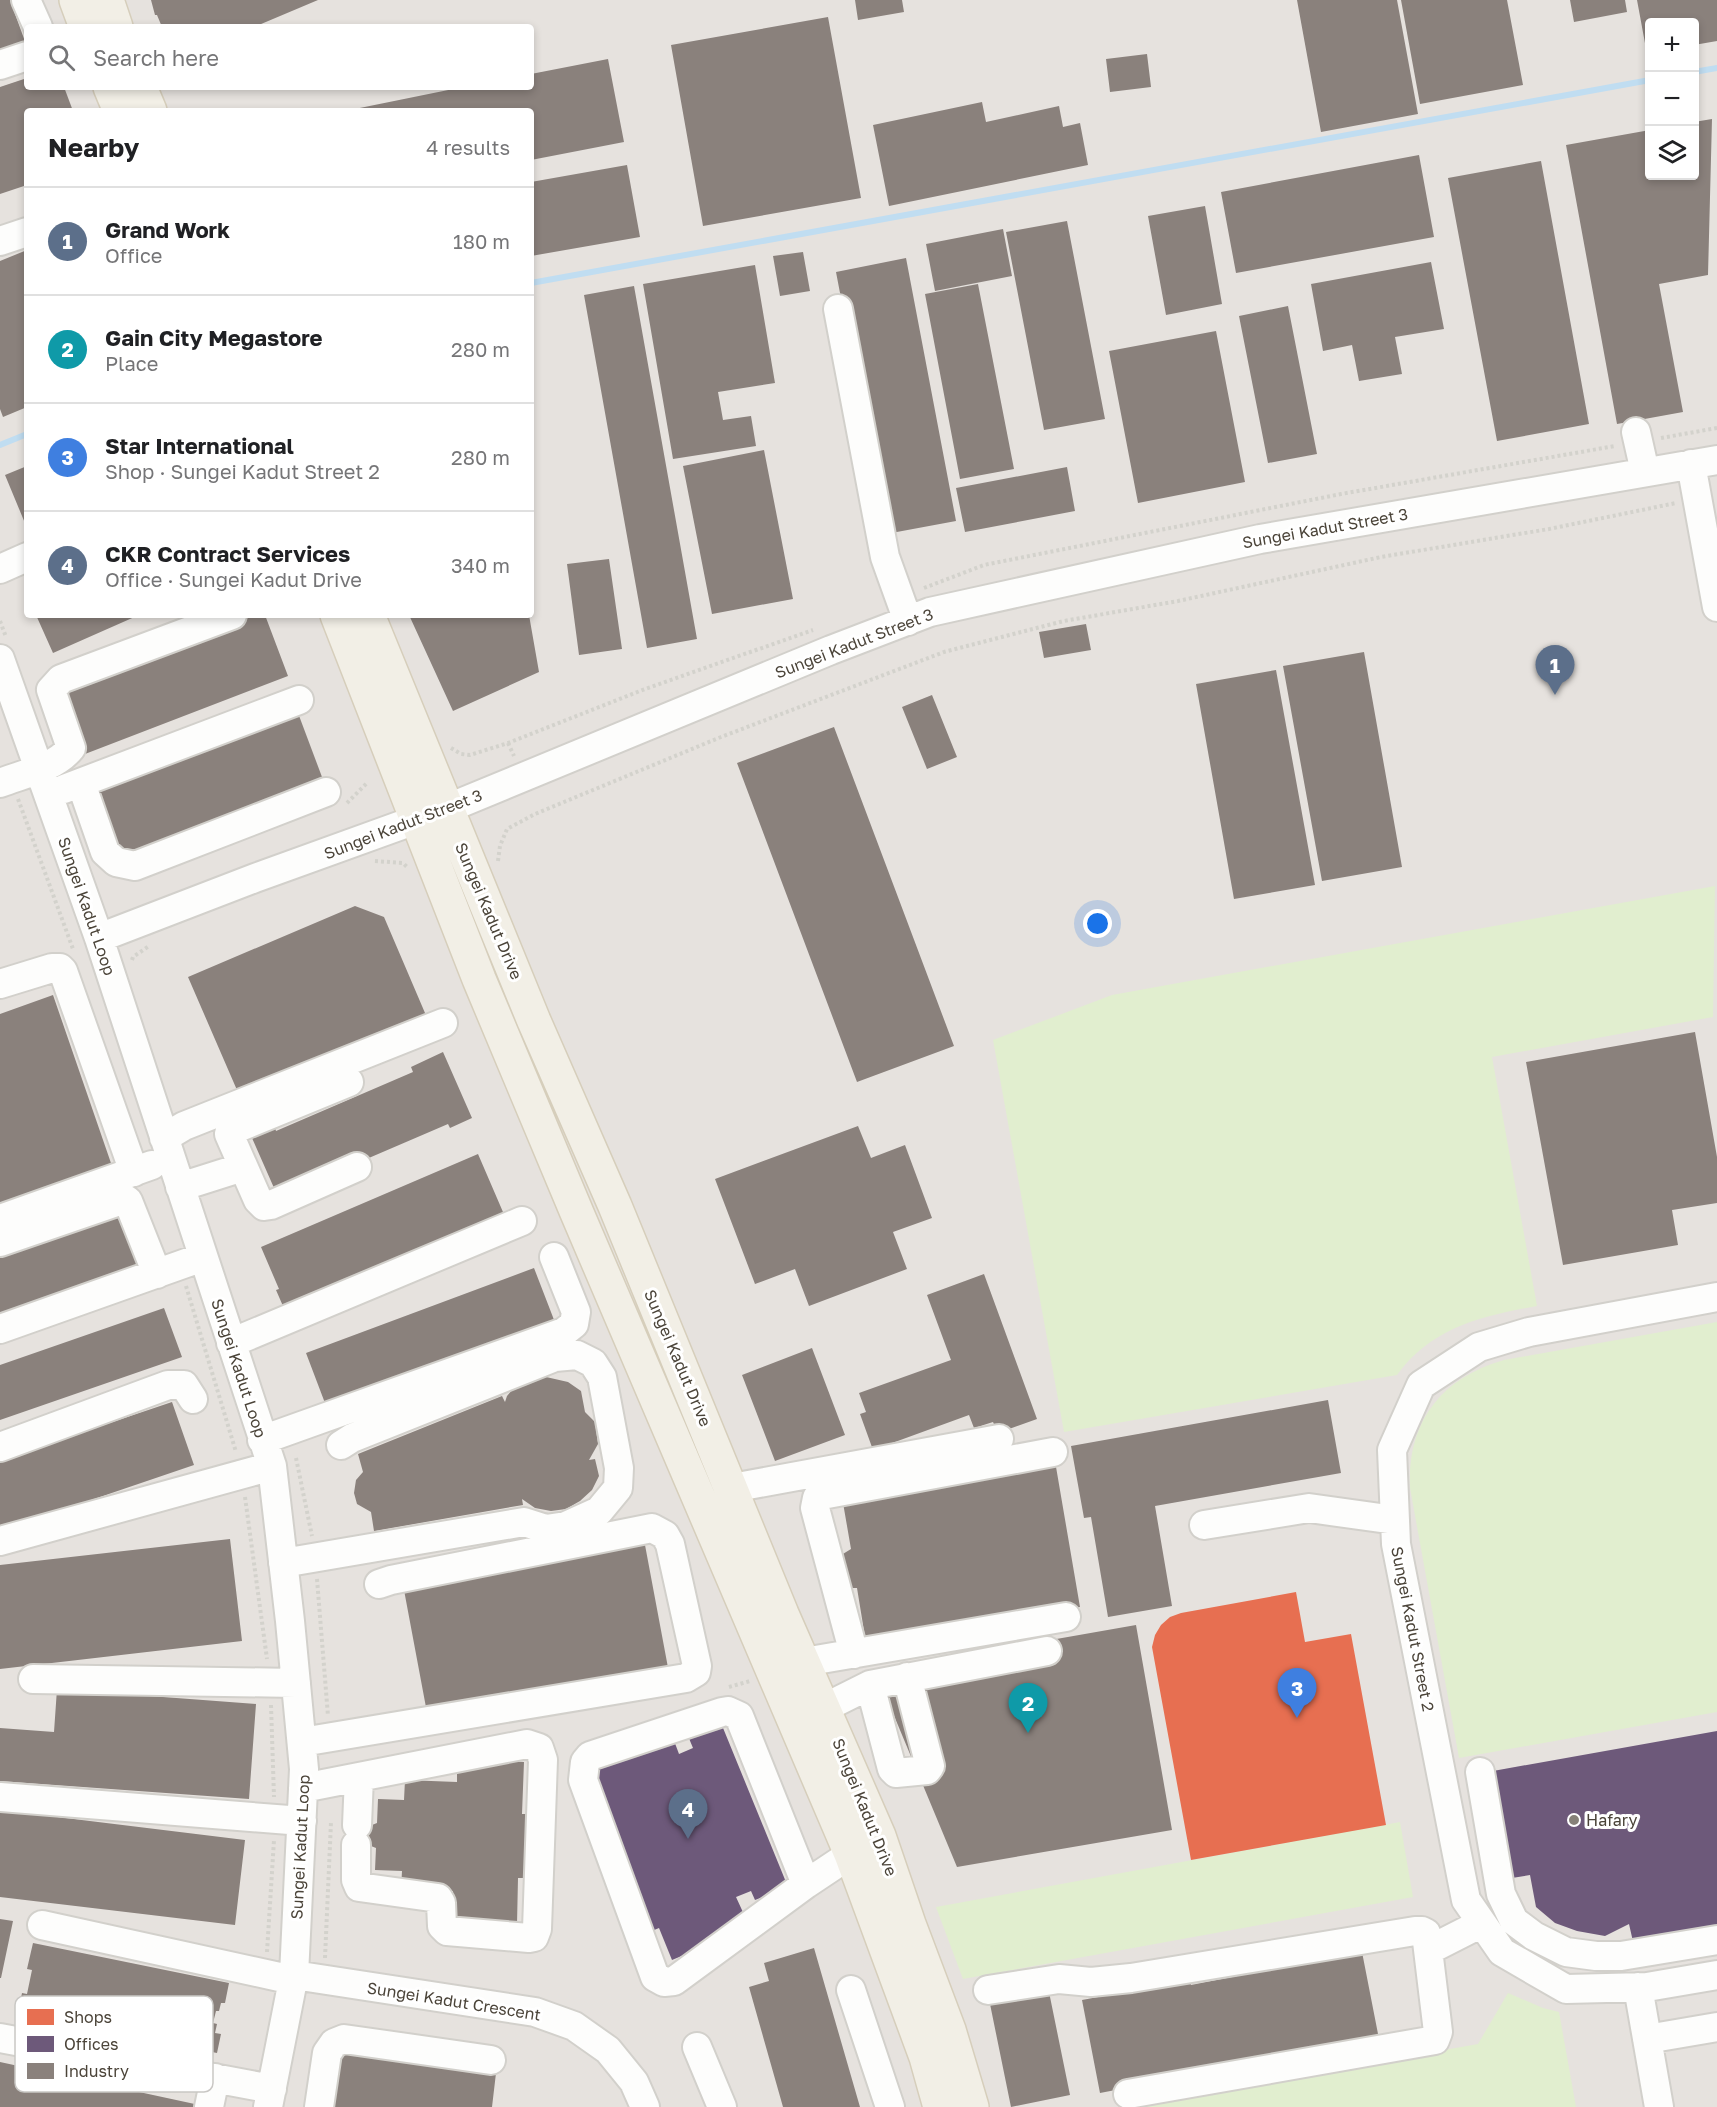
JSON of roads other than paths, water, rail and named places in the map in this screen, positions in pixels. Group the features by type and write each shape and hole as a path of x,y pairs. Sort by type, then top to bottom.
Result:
{"main road":[{"path":"76,0 85,24"},
{"path":"107,0 115,24"},
{"path":"111,90 119,108"},
{"path":"141,90 149,108"},
{"name":"Sungei Kadut Drive","path":"338,618 432,814 732,1488 879,1836 949,2030 972,2107"},
{"name":"Sungei Kadut Drive","path":"369,618 432,814 479,979 851,1854 926,2057 940,2107"}],"street":[{"path":"26,0 37,24"},
{"path":"0,65 24,57"},
{"path":"0,241 24,233"},
{"path":"838,309 885,556 908,621"},
{"path":"1636,432 1645,472"},
{"path":"1704,462 1697,499 1717,607"},
{"name":"Sungei Kadut Street 3","path":"99,938 432,814 831,650 930,612 1260,539 1704,462"},
{"path":"0,569 24,558"},
{"path":"43,782 71,748 51,690 62,679 224,618"},
{"name":"Sungei Kadut Loop","path":"4,650 43,782 99,938 180,1187 180,1266 231,1343 272,1466 283,1563 283,1683 302,1742 304,1769 303,1788 288,1820 293,1977 270,2098"},
{"path":"5,781 81,783 299,700"},
{"path":"81,783 105,852 116,862 135,866 332,800"},
{"path":"0,984 52,968 60,968 63,971 134,1172"},
{"path":"0,1219 134,1172 167,1148 184,1126 444,1023"},
{"path":"349,1082 230,1131 230,1137 258,1200 264,1206 357,1167"},
{"path":"180,1187 243,1167"},
{"path":"0,1242 125,1198 180,1266 0,1329"},
{"path":"231,1343 522,1221"},
{"path":"262,1440 564,1332 574,1324 576,1312 554,1257"},
{"name":"Sungei Kadut Street 2","path":"1709,1976 1647,1987 1566,1989 1502,1952 1466,1900 1396,1544 1392,1450 1421,1385 1479,1347 1529,1332 1717,1297"},
{"path":"283,1563 524,1522 546,1529 566,1526 599,1511 618,1488 619,1468 602,1377 593,1364 577,1355 555,1357 352,1438 341,1445"},
{"path":"0,1447 168,1385 184,1385 193,1399"},
{"path":"732,1488 999,1439"},
{"path":"854,1654 815,1508 817,1498 1053,1452"},
{"path":"0,1541 272,1466"},
{"path":"1204,1525 1309,1508 1395,1520"},
{"path":"302,1742 686,1678 696,1672 697,1666 670,1544 665,1534 652,1528 379,1584"},
{"path":"804,1662 1066,1617"},
{"path":"824,1708 870,1685 1047,1651"},
{"path":"870,1685 892,1769 896,1773 927,1770 930,1766 907,1677"},
{"path":"33,1679 283,1683"},
{"path":"806,1884 739,1716 735,1713 722,1712 590,1756 585,1762 584,1780 658,1980 674,1981 806,1884 851,1854"},
{"path":"303,1788 359,1777 527,1744 539,1748 543,1760 534,1937 444,1929 441,1903 438,1898 359,1887 356,1880 359,1777"},
{"path":"1480,1772 1501,1894 1514,1921 1534,1936 1566,1952 1596,1956 1621,1956 1705,1942 1709,1976"},
{"path":"0,1797 288,1820"},
{"path":"1429,1950 1482,1923"},
{"name":"Sungei Kadut Crescent","path":"42,1925 266,1974 535,2012 574,2026 608,2050 634,2082 645,2107"},
{"path":"988,1990 1059,1979 1091,1983 1131,1978 1422,1930 1426,1933 1438,2032 1435,2040 1128,2094"},
{"path":"1638,1987 1659,2107"},
{"path":"851,1990 890,2107"},
{"path":"1647,2039 1717,2027"},
{"path":"0,2038 15,2041"},
{"path":"319,2107 327,2053 334,2043 344,2039 491,2060"},
{"path":"697,2047 722,2107"},
{"path":"213,2088 215,2078 270,2098"},
{"path":"209,2107 212,2092"}],"waterway":[{"path":"1699,71 1717,68"},
{"path":"534,282 1645,81"},
{"path":"0,445 24,435"}],"place":[{"name":"Grand Work","path":"1555,695"},
{"name":"Star International","path":"1297,1718"},
{"name":"Gain City Megastore","path":"1028,1733"},
{"name":"Hafary","path":"1574,1820"},
{"name":"CKR Contract Services","path":"688,1839"}]}
